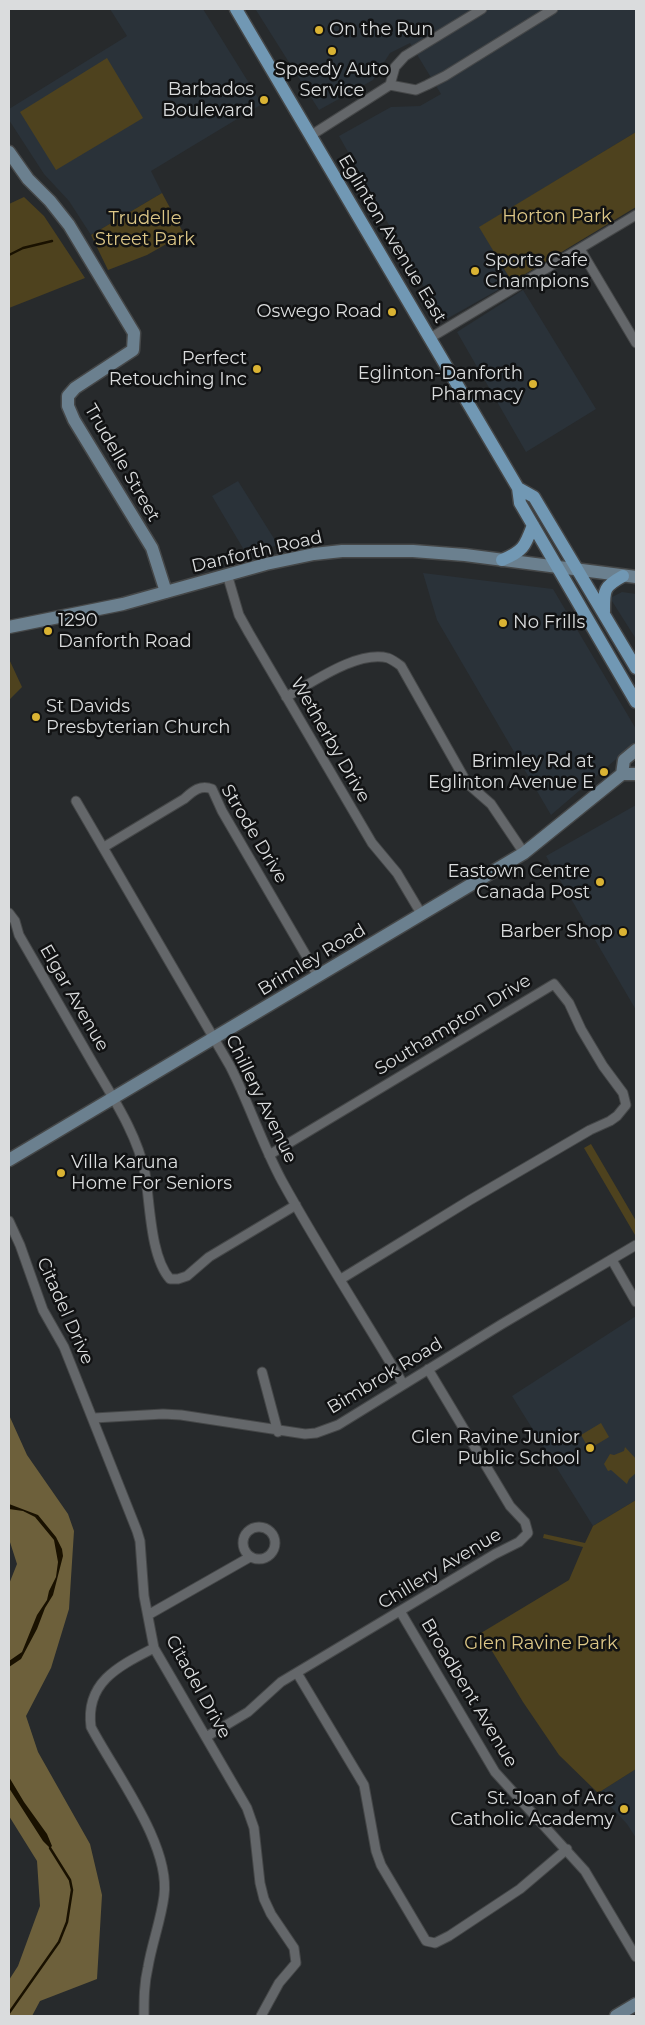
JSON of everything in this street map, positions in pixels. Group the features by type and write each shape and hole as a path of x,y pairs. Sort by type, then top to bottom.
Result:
{"main road":[{"name":"Eglinton Avenue East","path":"236,9 518,488 520,503 636,702"},
{"name":"Trudelle Street","path":"9,152 28,179 69,224 134,333 133,350 74,388 68,396 68,406 74,420 152,548 166,592"},
{"name":"Eglinton Avenue East","path":"518,488 534,497 636,668"},
{"path":"502,560 520,552 526,543 533,524"},
{"name":"Danforth Road","path":"9,627 123,604 227,574 281,561 342,551 428,552 557,566 630,577"},
{"path":"604,615 605,590 609,584 630,577"},
{"name":"Brimley Road","path":"9,1158 524,853 622,774 624,760 636,750"},
{"path":"622,774 636,774"},
{"path":"616,2016 636,2004"}],"street":[{"path":"310,136 390,86 396,67 405,56 482,9"},
{"path":"390,86 416,90 422,88 446,76 553,9"},
{"path":"430,338 636,215"},
{"path":"580,249 636,343"},
{"name":"Wetherby Drive","path":"227,574 239,615 286,697 372,843 397,873 422,914"},
{"path":"286,697 339,667 377,657 387,658 395,662 401,666 467,783 491,804 524,853"},
{"name":"Strode Drive","path":"104,847 202,787 212,789 227,819 318,976"},
{"name":"Chillery Avenue","path":"76,801 214,1038 245,1095 270,1155 296,1205 404,1384"},
{"name":"Elgar Avenue","path":"9,913 15,921 19,935 113,1098 139,1152 144,1173 150,1219 161,1262 165,1273 170,1279 187,1276 214,1254 296,1205"},
{"name":"Southampton Drive","path":"270,1155 554,984 570,1003 581,1029 603,1066 623,1093 626,1105 617,1116 470,1200 341,1279"},
{"name":"Citadel Drive","path":"9,1221 20,1245 36,1295 64,1347 94,1418 140,1541 142,1578 154,1648 248,1808 254,1828 260,1883 264,1900 294,1948 296,1962 279,1983 261,2016"},
{"name":"Bimbrok Road","path":"94,1418 163,1414 181,1415 278,1432 316,1433 338,1425 636,1245"},
{"path":"612,1260 636,1302"},
{"name":"Chillery Avenue","path":"206,1737 248,1712 281,1682 519,1542 528,1533 525,1522 510,1506 428,1369"},
{"path":"262,1372 278,1432"},
{"path":"148,1616 250,1557"},
{"name":"Broadbent Avenue","path":"400,1611 495,1772 585,1871 636,1957"},
{"path":"144,2016 144,1993 148,1966 164,1896 162,1868 156,1843 91,1728 90,1718 93,1695 103,1682 119,1668 154,1648"},
{"path":"297,1673 364,1785 378,1858 426,1941 435,1943 442,1940 501,1902 520,1889 567,1849"}],"shaded area":[{"path":"110,9 203,9 262,104 151,171 162,193 91,235 69,201 44,174 9,120 9,109 127,36"},
{"path":"636,9 636,132 480,227 512,282 443,321 339,136 391,107 420,106 441,94 410,43 390,53 373,80 319,110 256,10"},
{"path":"523,290 596,409 526,452 457,332"},
{"path":"238,481 278,545 247,555 212,496"},
{"path":"423,573 553,589 636,729 636,742 551,815 437,620"},
{"path":"622,592 636,594 636,639 610,598"},
{"path":"636,805 636,1010 546,856"},
{"name":"Glen Ravine Junior Public School","path":"636,1316 636,1500 593,1526 512,1396"},
{"path":"9,1415 27,1455 68,1514 74,1531 69,1609 51,1668 26,1716 38,1752 90,1844 102,1895 97,1979 40,2001 32,2016 9,2016 9,1980 18,1966 40,1906 37,1861 9,1816 9,1584 17,1564 9,1539"},
{"path":"9,1504 38,1515 56,1537 63,1556 53,1595 45,1608 37,1629 21,1659 9,1667 9,1661 22,1652 37,1615 47,1600 56,1577 58,1562 54,1540 35,1517 23,1511 9,1509"},
{"name":"St. Joan of Arc Catholic Academy","path":"636,1769 636,1838 627,1824 598,1793"},
{"path":"9,1777 47,1834 52,1846 50,1848 43,1841 9,1788"}],"green space":[{"path":"107,58 143,118 56,170 20,112"},
{"name":"Horton Park","path":"636,132 636,207 512,282 479,227"},
{"name":"Trudelle Street Park","path":"162,193 184,234 147,255 108,270 91,235"},
{"path":"24,197 44,216 85,278 9,308 9,204"},
{"path":"9,659 22,687 9,700"},
{"path":"591,1144 636,1221 635,1235 584,1148"},
{"path":"601,1423 609,1437 589,1449 581,1435"},
{"path":"625,1447 636,1459 636,1473 629,1479 627,1484 611,1470 608,1471 604,1464 610,1454 614,1455 624,1451"},
{"name":"Glen Ravine Park","path":"636,1500 636,1769 598,1793 559,1755 523,1702 481,1633 569,1580 583,1547 543,1538 544,1534 585,1543 593,1526"}],"waterway":[{"path":"9,255 23,248 52,241"},
{"path":"9,2013 59,1942 67,1922 72,1890 70,1880 50,1848"}],"place":[{"name":"On the Run","path":"319,30"},
{"name":"Speedy Auto Service","path":"332,51"},
{"name":"Barbados Boulevard","path":"264,100"},
{"name":"Sports Cafe Champions","path":"475,271"},
{"name":"Oswego Road","path":"392,312"},
{"name":"Perfect Retouching Inc","path":"257,369"},
{"name":"Eglinton-Danforth Pharmacy","path":"533,384"},
{"name":"No Frills","path":"503,623"},
{"name":"1290 Danforth Road","path":"48,631"},
{"name":"St Davids Presbyterian Church","path":"36,717"},
{"name":"Brimley Rd at Eglinton Avenue E","path":"604,772"},
{"name":"Eastown Centre Canada Post","path":"600,882"},
{"name":"Barber Shop","path":"623,932"},
{"name":"Villa Karuna Home For Seniors","path":"61,1173"},
{"name":"Glen Ravine Junior Public School","path":"590,1448"},
{"name":"St. Joan of Arc Catholic Academy","path":"624,1809"}]}
